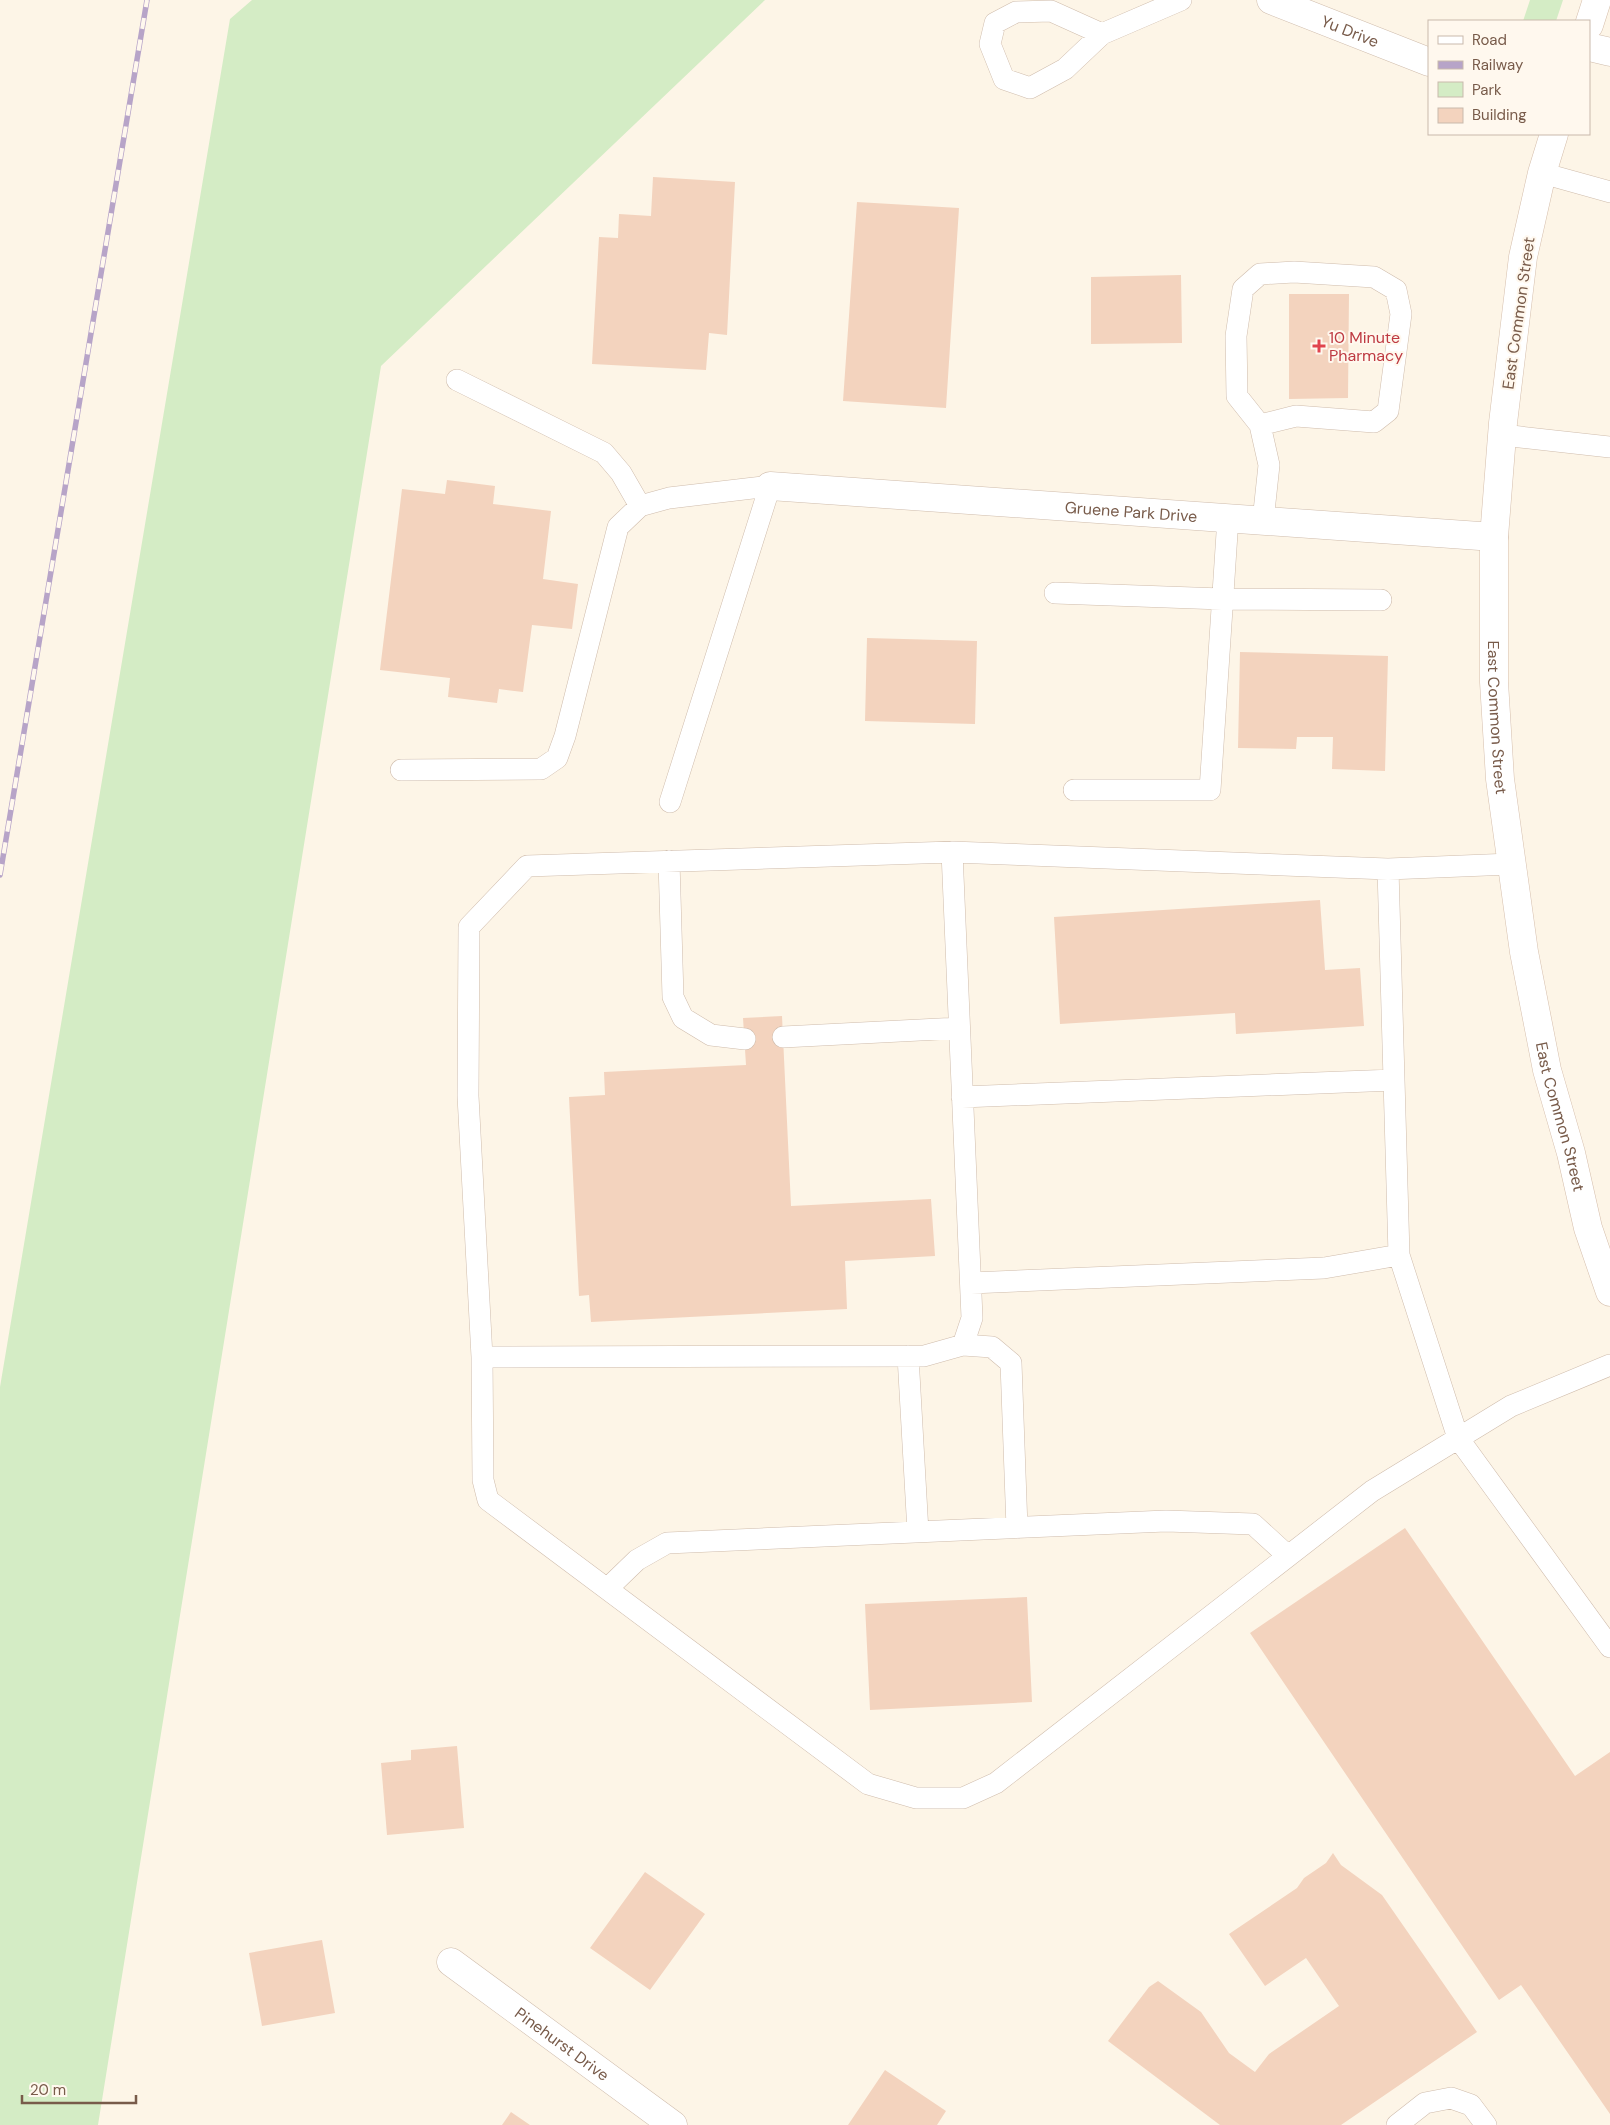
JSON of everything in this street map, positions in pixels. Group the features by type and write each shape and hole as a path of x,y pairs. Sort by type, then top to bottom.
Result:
{"street":[{"name":"Yu Drive","path":"1270,0 1428,62"},
{"path":"1590,21 1597,0"},
{"path":"1603,0 1610,2"},
{"path":"1590,47 1610,52"},
{"name":"East Common Street","path":"1554,135 1542,173 1523,257 1502,435 1494,537 1494,682 1500,779 1524,952 1547,1070 1571,1153 1588,1228 1610,1292"},
{"name":"Gruene Park Drive","path":"770,486 1494,537"},
{"name":"Pinehurst Drive","path":"452,1962 673,2125"}],"lane":[{"path":"1102,34 1050,10 1016,12 996,23 990,44 1004,79 1030,88 1066,69 1102,34 1181,0"},
{"path":"1542,173 1610,192"},
{"path":"1260,425 1296,416 1374,422 1388,411 1401,314 1396,290 1374,277 1294,272 1260,274 1243,289 1236,336 1237,396 1260,425 1269,465 1263,521"},
{"path":"457,380 604,453 621,473 640,506"},
{"path":"1502,435 1610,447"},
{"path":"401,770 541,769 557,758 565,736 618,527 640,506 669,498 770,486 670,802"},
{"path":"1074,790 1210,790 1228,518"},
{"path":"1055,593 1222,599 1381,600"},
{"path":"1511,864 1388,869 952,852 527,866 468,927 468,1096 482,1357 483,1480 488,1500 868,1784 916,1798 963,1798 996,1783 1372,1492 1510,1406 1610,1364"},
{"path":"952,852 972,1318 963,1345"},
{"path":"669,861 673,997 683,1018 711,1035 745,1039"},
{"path":"1388,869 1399,1255 1458,1438 1610,1647"},
{"path":"783,1037 959,1028"},
{"path":"962,1097 1394,1080"},
{"path":"971,1283 1324,1268 1399,1255"},
{"path":"482,1357 924,1356 963,1345 992,1346 1011,1363 1017,1528"},
{"path":"908,1356 918,1532"},
{"path":"608,1588 637,1560 667,1543 1166,1521 1253,1524 1288,1556"},
{"path":"1397,2125 1425,2103 1451,2098 1471,2105 1486,2125"}],"green space":[{"path":"252,0 765,0 381,366 98,2125 0,2125 0,1387 230,19"},
{"path":"1530,0 1563,0 1556,20 1523,20"}],"building":[{"path":"653,177 735,182 727,335 709,333 706,370 592,364 599,237 618,238 619,214 651,216"},
{"path":"857,202 959,208 946,408 843,401"},
{"path":"1181,275 1182,343 1091,344 1091,277"},
{"name":"10 Minute Pharmacy","path":"1289,294 1349,294 1348,398 1289,399"},
{"path":"447,480 495,486 493,504 551,511 543,579 578,584 572,629 532,625 523,692 499,689 497,703 448,697 450,678 380,670 402,489 445,494"},
{"path":"867,638 977,641 975,724 865,721"},
{"path":"1240,652 1388,656 1385,771 1332,769 1333,737 1297,737 1296,749 1238,748"},
{"path":"1320,900 1325,970 1360,968 1364,1026 1236,1034 1235,1013 1060,1024 1054,917"},
{"path":"782,1016 791,1206 931,1199 935,1256 845,1261 847,1309 591,1322 589,1295 579,1296 569,1097 605,1095 604,1072 746,1065 743,1018"},
{"path":"1405,1528 1575,1776 1610,1752 1610,2114 1521,1985 1499,2000 1250,1633"},
{"path":"1027,1597 1032,1702 870,1710 865,1604"},
{"path":"457,1746 464,1828 387,1835 381,1763 411,1760 411,1750"},
{"path":"1333,1853 1341,1865 1382,1895 1477,2032 1341,2125 1220,2125 1108,2041 1149,1987 1158,1981 1201,2012 1229,2053 1255,2072 1269,2054 1339,2006 1306,1958 1265,1986 1229,1934 1297,1888 1304,1878 1326,1863"},
{"path":"645,1872 705,1914 650,1990 590,1948"},
{"path":"322,1940 335,2013 262,2026 249,1953"},
{"path":"885,2070 946,2111 937,2125 848,2125"},
{"path":"511,2112 530,2125 502,2125"}],"railway":[{"path":"0,875 147,0"}],"place":[{"name":"10 Minute Pharmacy","path":"1319,346"}]}
